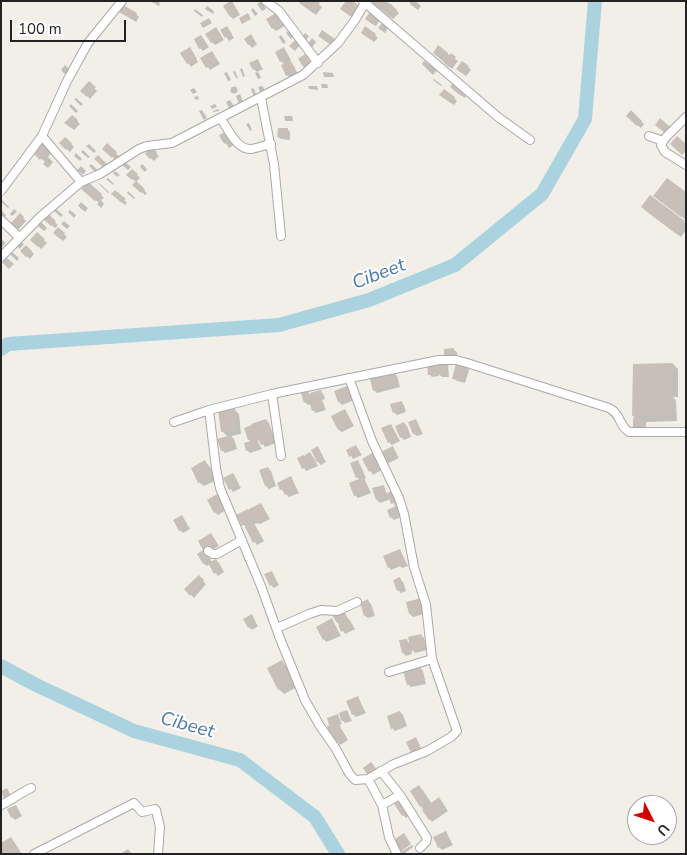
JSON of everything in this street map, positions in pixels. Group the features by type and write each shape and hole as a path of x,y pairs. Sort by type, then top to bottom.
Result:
{"street":[{"path":"1,191 42,136 76,62 98,29 122,1"},
{"path":"266,1 279,11 318,63"},
{"path":"1,257 19,237 81,182 100,174 147,146 172,143 303,75 338,43 365,2 498,117 530,140"},
{"path":"261,98 271,144 281,236"},
{"path":"686,117 661,145 665,152 686,165"},
{"path":"221,119 234,138 243,147 250,149 271,144"},
{"path":"42,136 81,182"},
{"path":"649,136 663,141"},
{"path":"1,220 19,237"},
{"path":"174,422 209,410 272,394 424,362 456,360 609,408 618,414 624,429 628,432 686,432"},
{"path":"209,410 220,488 305,700 353,778 358,780 368,779 456,734 457,728 432,659 426,604 414,567 404,514 399,498 372,441 349,378"},
{"path":"272,394 282,456"},
{"path":"208,551 217,554 242,540"},
{"path":"277,628 321,610 337,610 357,602"},
{"path":"389,672 432,659"},
{"path":"381,771 400,795 427,838 420,848"},
{"path":"368,779 382,805 389,838 396,854"},
{"path":"1,805 31,788"},
{"path":"382,805 400,795"},
{"path":"34,854 132,803 136,803 142,812 156,810 160,827 158,854"}],"building":[{"path":"232,1 238,12 230,17 223,6"},
{"path":"301,1 317,1 320,3 313,13 299,3"},
{"path":"346,1 353,1 361,7 353,18 340,9"},
{"path":"373,1 386,1 379,9 372,3"},
{"path":"390,3 397,10 390,17 383,11"},
{"path":"123,5 137,13 133,20 119,12"},
{"path":"371,10 379,16 372,24 365,19"},
{"path":"278,12 284,22 272,29 266,19"},
{"path":"248,13 251,19 242,24 239,18"},
{"path":"209,18 212,23 203,28 200,23"},
{"path":"227,26 232,34 225,38 220,30"},
{"path":"365,26 376,34 371,40 361,33"},
{"path":"216,27 222,37 211,43 205,34"},
{"path":"322,30 335,39 331,45 318,36"},
{"path":"251,34 255,41 248,45 244,39"},
{"path":"201,35 207,44 199,49 194,39"},
{"path":"295,40 300,45 295,51 289,46"},
{"path":"438,45 448,53 443,61 433,53"},
{"path":"190,47 197,59 187,64 180,53"},
{"path":"284,47 289,57 280,62 275,52"},
{"path":"212,51 218,61 206,68 200,58"},
{"path":"451,53 456,57 449,67 444,63"},
{"path":"305,54 312,64 305,69 298,59"},
{"path":"258,59 261,66 253,70 249,63"},
{"path":"291,61 296,72 286,76 281,65"},
{"path":"462,61 469,66 463,74 456,69"},
{"path":"89,81 96,87 87,97 80,91"},
{"path":"453,83 464,92 461,96 450,87"},
{"path":"444,89 455,97 451,103 439,95"},
{"path":"631,110 642,121 637,126 626,116"},
{"path":"72,115 78,120 71,128 64,123"},
{"path":"660,118 671,128 666,134 655,125"},
{"path":"278,128 288,128 288,137 277,137"},
{"path":"677,136 686,144 686,151 682,155 670,144"},
{"path":"65,137 72,143 66,150 59,143"},
{"path":"42,143 49,150 40,160 33,153"},
{"path":"107,143 117,152 112,158 102,149"},
{"path":"151,146 157,152 150,159 145,154"},
{"path":"98,155 107,164 103,167 94,159"},
{"path":"132,169 138,174 132,180 126,175"},
{"path":"667,178 686,192 686,210 681,217 653,196"},
{"path":"136,181 145,189 141,193 132,185"},
{"path":"88,182 102,194 95,201 81,189"},
{"path":"115,190 126,199 122,203 111,194"},
{"path":"650,195 685,221 675,233 641,207"},
{"path":"20,213 24,217 14,228 10,224"},
{"path":"48,214 56,221 51,226 43,219"},
{"path":"58,227 65,233 60,239 53,233"},
{"path":"37,232 45,239 38,247 30,240"},
{"path":"26,245 32,251 26,257 20,251"},
{"path":"6,257 14,264 9,269 2,262"},
{"path":"454,348 454,355 444,355 444,349"},
{"path":"446,361 446,374 438,375 437,362"},
{"path":"456,363 466,366 463,381 452,379"},
{"path":"673,363 673,393 670,393 671,415 632,416 633,364"},
{"path":"427,364 436,364 437,374 428,375"},
{"path":"394,372 398,384 373,391 370,379"},
{"path":"350,385 355,397 338,402 334,391"},
{"path":"321,390 323,396 311,399 310,393"},
{"path":"308,391 311,401 321,398 324,407 312,411 309,401 304,403 301,393"},
{"path":"402,401 404,410 393,413 390,404"},
{"path":"235,408 237,430 221,432 218,410"},
{"path":"345,409 352,423 338,430 331,416"},
{"path":"633,418 643,418 643,426 633,427"},
{"path":"266,419 274,441 261,445 258,437 248,440 244,428"},
{"path":"416,419 421,431 413,434 408,422"},
{"path":"404,422 409,434 400,438 395,426"},
{"path":"391,424 398,438 388,443 381,428"},
{"path":"231,435 235,446 221,451 217,439"},
{"path":"257,439 260,446 246,451 244,443"},
{"path":"356,445 360,452 349,457 346,450"},
{"path":"318,446 324,459 317,462 311,450"},
{"path":"393,446 397,455 383,462 379,453"},
{"path":"310,452 316,463 309,465 305,455"},
{"path":"374,452 381,466 369,472 362,459"},
{"path":"304,455 309,466 302,469 297,458"},
{"path":"205,460 213,475 198,483 191,468"},
{"path":"358,460 364,475 356,478 350,463"},
{"path":"268,467 274,483 265,486 259,470"},
{"path":"233,473 239,484 229,490 223,478"},
{"path":"291,476 297,490 285,495 277,483"},
{"path":"364,477 369,490 354,496 349,483"},
{"path":"384,485 387,497 376,500 372,488"},
{"path":"394,490 398,501 391,504 387,493"},
{"path":"217,494 224,507 214,513 207,500"},
{"path":"261,503 268,516 256,522 249,509"},
{"path":"398,505 401,513 390,518 387,510"},
{"path":"248,509 254,520 242,526 236,515"},
{"path":"182,515 188,526 179,531 173,520"},
{"path":"254,523 262,538 253,543 245,527"},
{"path":"211,533 217,543 205,550 211,560 203,564 197,554 203,550 198,541"},
{"path":"400,549 406,563 388,568 383,556"},
{"path":"216,559 222,569 214,574 208,563"},
{"path":"272,571 277,582 270,586 264,574"},
{"path":"199,575 204,580 190,596 184,589"},
{"path":"400,577 404,588 397,591 393,580"},
{"path":"422,598 425,610 409,614 406,602"},
{"path":"368,599 373,613 364,616 360,603"},
{"path":"344,609 347,618 337,623 332,615"},
{"path":"252,614 256,623 248,628 243,619"},
{"path":"332,618 339,633 323,640 316,627"},
{"path":"349,619 353,626 341,632 338,625"},
{"path":"421,634 425,647 411,651 408,637"},
{"path":"407,639 410,652 402,653 399,640"},
{"path":"282,660 293,682 278,690 267,668"},
{"path":"420,666 424,681 407,685 403,671"},
{"path":"358,696 364,710 352,715 346,701"},
{"path":"347,710 350,718 341,721 339,713"},
{"path":"400,711 405,723 391,729 387,716"},
{"path":"338,714 340,721 329,725 327,718"},
{"path":"339,722 341,730 330,734 327,726"},
{"path":"342,730 346,737 336,743 332,736"},
{"path":"416,737 422,750 412,755 406,742"},
{"path":"371,762 378,771 369,777 363,768"},
{"path":"419,785 429,800 420,807 410,791"},
{"path":"7,788 12,798 5,801 1,791"},
{"path":"439,797 446,808 429,820 422,810"},
{"path":"401,799 409,811 402,816 394,804"},
{"path":"16,805 20,813 11,818 7,809"},
{"path":"446,831 451,842 438,848 433,837"},
{"path":"404,833 411,844 400,852 392,841"},
{"path":"11,837 22,854 1,854 1,843"}],"waterway":[{"name":"Cibeet","path":"1,349 8,344 279,325 369,300 455,265 542,194 585,119 595,1"},
{"name":"Cibeet","path":"1,666 34,684 134,731 240,760 315,817 338,854"}]}
